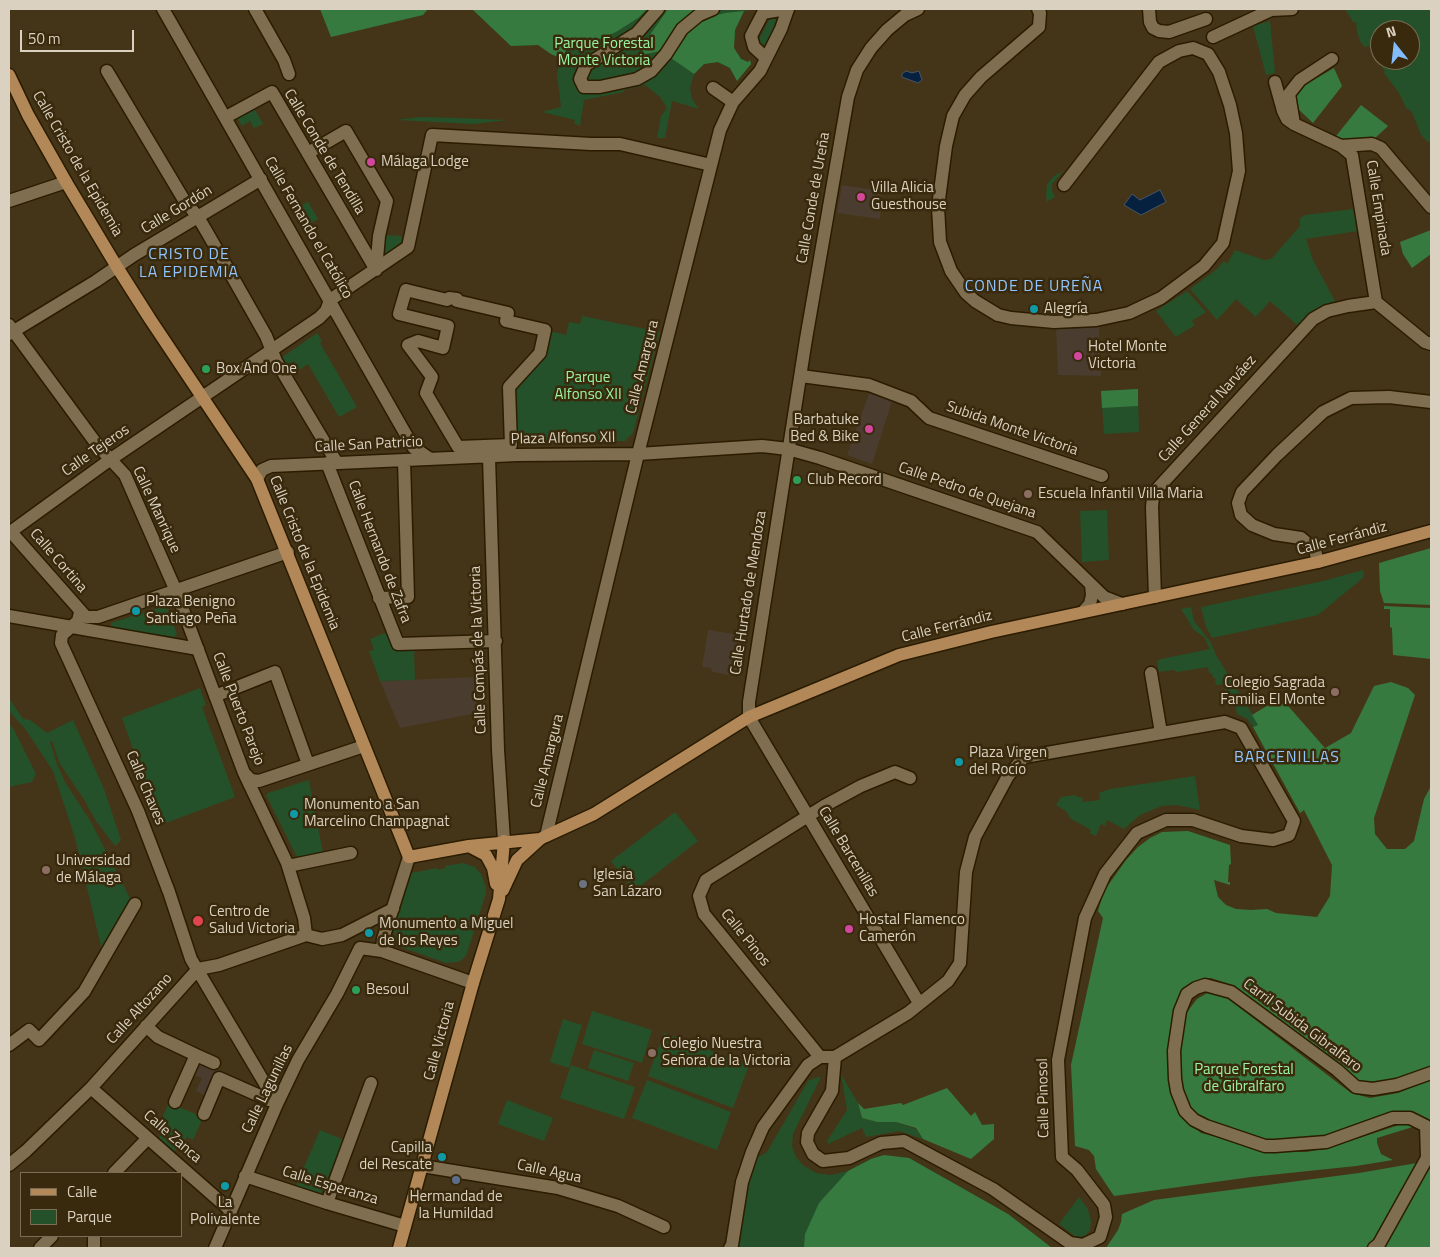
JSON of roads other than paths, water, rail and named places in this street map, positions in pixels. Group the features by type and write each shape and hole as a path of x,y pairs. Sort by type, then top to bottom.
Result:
{"main road":[{"name":"Calle Cristo de la Epidemia","path":"9,75 28,115 117,267 257,479 288,552 408,857"},
{"name":"Calle Ferrándiz","path":"408,857 469,846 543,837 594,814 749,717 899,656 991,632 1318,562 1431,531"},
{"path":"499,899 517,860 543,837"},
{"name":"Calle Victoria","path":"399,1248 472,983 499,899 504,841"},
{"path":"469,846 486,855 493,868 499,899"}],"street":[{"name":"Calle Fernando el Católico","path":"163,9 413,447 430,459"},
{"path":"255,9 290,74"},
{"path":"658,9 638,33 586,66 580,78 584,88 600,88 637,79 651,71 666,54 682,29 699,14 713,9"},
{"name":"Calle Conde de Ureña","path":"788,449 848,97 856,70 871,48 887,30 905,15 918,9"},
{"path":"1038,9 1040,13 1039,27 981,77 965,95 953,116 946,146 938,207 940,242 951,271 966,293 975,301 998,314 1011,318 1054,322 1096,320 1130,313 1161,298 1204,266 1223,243 1239,171 1236,133 1220,72 1208,54 1193,48 1179,51 1158,62 1064,185"},
{"path":"1149,9 1150,22 1153,28 1169,32 1206,14 1213,37 1208,54"},
{"path":"1213,37 1271,10 1292,9"},
{"path":"766,58 754,46 751,36 763,13 782,10"},
{"name":"Calle Amargura","path":"543,837 720,130 733,102 760,71 781,29 782,10"},
{"path":"1294,124 1289,94 1300,80 1332,59"},
{"name":"Calle Hernando de Zafra","path":"107,71 184,200 198,217 266,336 276,361 332,463 379,598 398,644 496,641"},
{"path":"1275,82 1282,111 1287,119 1341,146 1372,144 1381,148 1431,207"},
{"path":"713,88 733,102"},
{"name":"Calle Conde de Tendilla","path":"226,117 272,92 376,270"},
{"path":"308,153 346,131 387,201 379,236 376,270"},
{"path":"330,300 408,247 432,135 620,144 711,165"},
{"name":"Calle Empinada","path":"1341,146 1352,155 1376,302"},
{"name":"Calle Gordón","path":"10,330 261,179"},
{"path":"9,202 66,182"},
{"path":"406,290 447,300 449,298 457,299 457,301 508,313 506,321 545,330 540,353 509,387 511,445 458,447 426,393 432,377 408,345 418,341 443,348 448,326 399,314 406,290"},
{"name":"Calle Tejeros","path":"10,532 111,459 319,318 326,311 330,300"},
{"path":"1376,302 1425,342 1431,344"},
{"name":"Calle General Narváez","path":"1155,597 1152,507 1153,497 1158,488 1313,319 1334,310 1376,302"},
{"name":"Calle Manrique","path":"10,330 98,446 124,475 176,591 198,650"},
{"name":"Subida Monte Victoria","path":"801,376 869,385 911,401 930,418 1102,476"},
{"path":"1318,562 1315,550 1301,538 1274,534 1252,525 1241,515 1238,503 1242,492 1277,455 1323,412 1351,398 1389,397 1431,402"},
{"name":"Plaza Alfonso XII","path":"489,457 638,454 762,446"},
{"name":"Calle Pedro de Quejana","path":"762,446 788,449 814,456 1037,532 1104,597 1122,604"},
{"name":"Calle Hurtado de Mendoza","path":"749,717 749,702 788,449"},
{"name":"Calle San Patricio","path":"257,479 262,470 271,466 489,457"},
{"name":"Calle Compás de la Victoria","path":"489,457 498,750 504,841"},
{"path":"379,598 408,597 404,461"},
{"name":"Calle Cortina","path":"10,532 80,612"},
{"path":"80,612 86,618 98,617 288,552"},
{"path":"1083,612 1090,604 1092,595 1091,585"},
{"path":"72,627 78,621 80,612"},
{"path":"9,616 198,650"},
{"name":"Calle Chaves","path":"72,627 62,635 60,643 138,811 169,892 191,959 198,969"},
{"name":"Calle Puerto Parejo","path":"198,650 244,773 251,780 259,781 364,746"},
{"path":"215,696 275,672 308,764"},
{"path":"1151,673 1161,733"},
{"name":"Calle Barcenillas","path":"749,717 919,1003"},
{"name":"Calle Pinosol","path":"1225,722 1241,728 1294,821 1288,835 1273,840 1241,836 1193,820 1166,820 1137,833 1104,874 1085,918 1058,1060 1062,1157 1077,1170 1104,1205 1106,1217 1100,1237 1083,1245 1070,1243 993,1189 904,1142 881,1143 849,1158 823,1161 813,1154 807,1142 808,1133 832,1091 835,1057 908,1013 948,981 960,963 966,872 975,837 1008,776 1024,757 1161,733 1225,722"},
{"name":"Calle Pinos","path":"820,1057 704,914 699,896 706,880 807,816 861,786 895,772 910,778"},
{"path":"244,773 288,866 304,918 306,935"},
{"path":"288,866 351,853"},
{"path":"382,951 383,939 408,857"},
{"path":"9,1045 29,1030 39,1040 84,992 136,904"},
{"path":"273,1102 198,969 219,965 306,935 322,939 342,935 393,909"},
{"path":"356,929 356,938 360,948 382,951 472,983"},
{"name":"Calle Lagunillas","path":"214,1248 231,1211 273,1102 336,994 360,948"},
{"name":"Calle Altozano","path":"9,1164 26,1151 91,1088 198,969"},
{"name":"Carril Subida Gibralfaro","path":"1374,1248 1379,1244 1428,1158 1426,1126 1410,1118 1393,1118 1326,1142 1265,1146 1206,1126 1194,1120 1185,1111 1177,1091 1174,1051 1180,1011 1187,994 1196,988 1206,986 1231,992 1337,1070 1356,1087 1373,1089 1398,1085 1431,1073"},
{"path":"146,1026 158,1037 214,1063"},
{"path":"176,1102 196,1055"},
{"path":"730,1248 742,1182 763,1127 808,1065 820,1057 835,1057"},
{"path":"204,1114 219,1078 273,1102"},
{"path":"327,1203 371,1083"},
{"name":"Calle Zanca","path":"91,1088 231,1211"},
{"path":"115,1172 148,1138"},
{"name":"Calle Agua","path":"422,1166 558,1188 618,1206 664,1227"},
{"name":"Calle Esperanza","path":"245,1176 405,1226"},
{"path":"40,1248 51,1237"}],"water":[{"path":"906,71 912,73 919,71 922,80 918,83 902,77 902,74"},
{"path":"1160,190 1166,202 1141,215 1124,205 1132,194 1140,200"}],"place":[{"name":"Málaga Lodge","path":"371,162"},
{"name":"Villa Alicia Guesthouse","path":"861,197"},
{"name":"Alegría","path":"1034,309"},
{"name":"Hotel Monte Victoria","path":"1078,356"},
{"name":"Box And One","path":"206,369"},
{"name":"Barbatuke Bed & Bike","path":"869,429"},
{"name":"Club Record","path":"797,480"},
{"name":"Escuela Infantil Villa Maria","path":"1028,494"},
{"name":"Plaza Benigno Santiago Peña","path":"136,611"},
{"name":"Colegio Sagrada Familia El Monte","path":"1335,692"},
{"name":"Plaza Virgen del Rocío","path":"959,762"},
{"name":"Monumento a San Marcelino Champagnat","path":"294,814"},
{"name":"Universidad de Málaga","path":"46,870"},
{"name":"Iglesia San Lázaro","path":"583,884"},
{"name":"Centro de Salud Victoria","path":"198,921"},
{"name":"Hostal Flamenco Camerón","path":"849,929"},
{"name":"Monumento a Miguel de los Reyes","path":"369,933"},
{"name":"Besoul","path":"356,990"},
{"name":"Colegio Nuestra Señora de la Victoria","path":"652,1053"},
{"name":"Capilla del Rescate","path":"442,1157"},
{"name":"Hermandad de la Humildad","path":"456,1180"},
{"name":"La Polivalente","path":"225,1186"}],"district":[{"name":"CRISTO DE LA EPIDEMIA","path":"189,264"},
{"name":"CONDE DE UREÑA","path":"1034,287"},
{"name":"BARCENILLAS","path":"1287,758"}],"park label":[{"name":"Parque Forestal Monte Victoria","path":"604,52"},
{"name":"Parque Alfonso XII","path":"588,386"},
{"name":"Parque Forestal de Gibralfaro","path":"1244,1078"}]}
